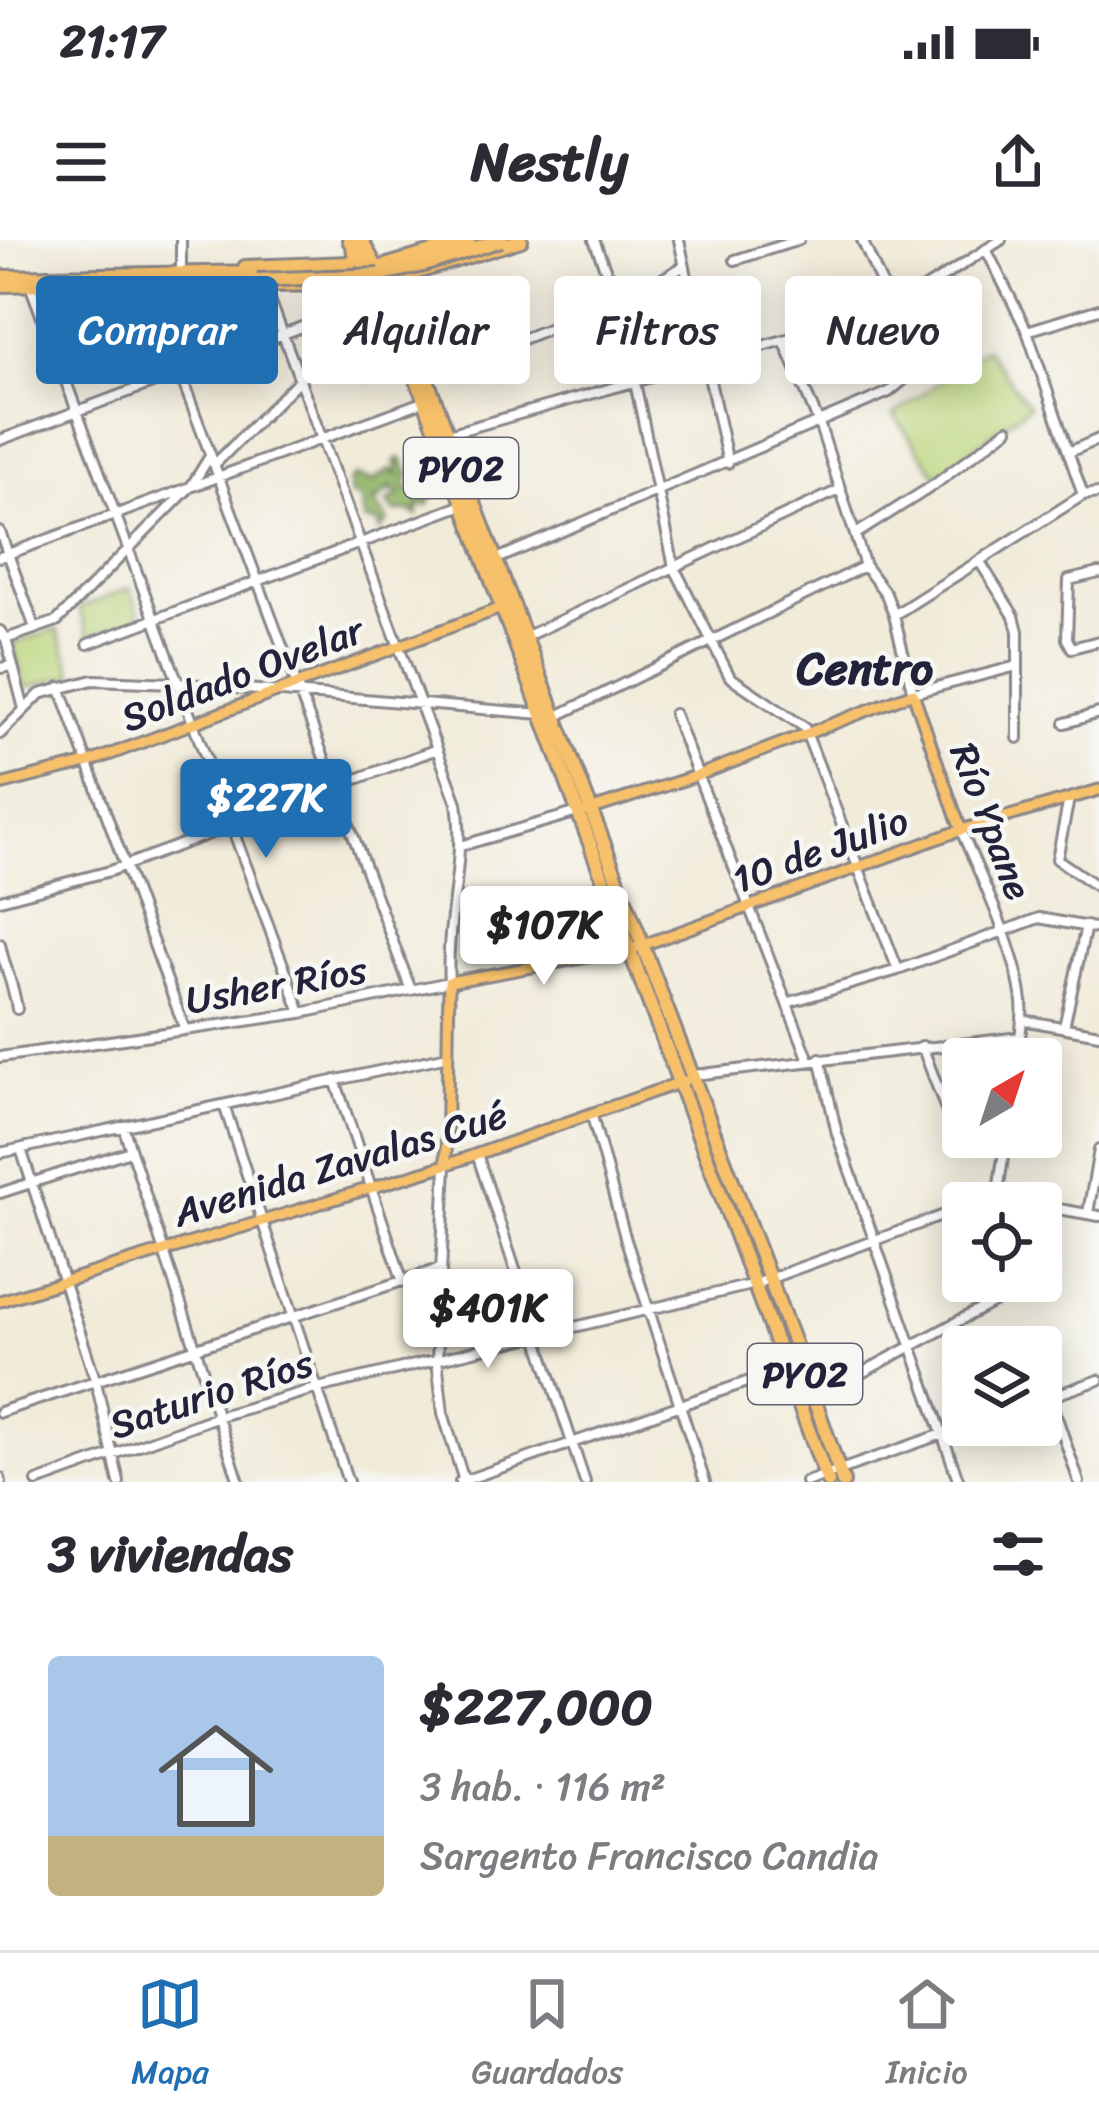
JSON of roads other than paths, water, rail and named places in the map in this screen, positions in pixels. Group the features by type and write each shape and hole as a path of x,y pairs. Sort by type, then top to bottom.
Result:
{"highway":[{"path":"0,281 181,272 223,276 262,265 350,263 355,257 349,240"},
{"name":"PY02","path":"349,240 375,271"},
{"path":"364,245 378,258 390,260 455,240"},
{"path":"375,271 475,240"},
{"path":"278,278 424,265 501,240"},
{"path":"405,276 521,240"},
{"name":"PY02","path":"364,245 377,276"},
{"path":"28,280 36,280"},
{"name":"PY02","path":"419,384 501,608 527,636 680,1083 834,1477"},
{"name":"PY02","path":"429,384 495,560 541,715 586,811"},
{"name":"PY02","path":"637,947 694,1075 770,1278 814,1399 834,1477"}],"main road":[{"name":"Soldado Ovelar","path":"0,785 87,763 276,692 298,689 501,608"},
{"path":"586,811 699,775 913,693"},
{"name":"Río Ypane","path":"913,693 961,830"},
{"name":"10 de Julio","path":"637,947 961,830 1099,790"},
{"name":"Usher Ríos","path":"448,982 637,947"},
{"path":"446,1165 448,982"},
{"name":"Avenida Zavalas Cué","path":"0,1300 446,1165 592,1116 694,1075"}],"street":[{"path":"181,240 181,272"},
{"path":"594,240 607,276"},
{"path":"679,240 686,276"},
{"path":"735,260 799,240"},
{"path":"862,240 877,276"},
{"path":"944,276 1000,240"},
{"path":"986,249 1027,331 1083,495"},
{"path":"665,276 684,266"},
{"path":"28,280 301,1012"},
{"path":"1027,331 1099,309"},
{"path":"278,321 457,803 459,847 448,982"},
{"path":"278,336 302,327"},
{"path":"761,347 784,340"},
{"name":"Río Ypane","path":"784,340 819,423 865,566 886,594 913,693"},
{"path":"4,556 192,485 300,380"},
{"path":"0,440 150,384"},
{"path":"183,384 411,990"},
{"path":"448,434 625,384"},
{"path":"632,384 674,567 735,682 797,720 807,733 898,970"},
{"path":"712,384 728,463"},
{"path":"495,560 728,463 899,384"},
{"path":"24,709 3,635 57,620 214,465 322,438 425,401"},
{"path":"856,534 934,485 1007,429"},
{"path":"1069,452 1099,439"},
{"path":"527,636 842,489"},
{"path":"894,616 1083,495 1099,494"},
{"path":"88,644 464,505"},
{"path":"0,532 4,556 35,628"},
{"path":"980,562 1014,616 1018,631 1018,738"},
{"path":"557,716 865,566"},
{"path":"1099,573 1069,580 1067,639 1072,648 1099,641"},
{"path":"0,668 12,665"},
{"path":"913,693 1017,666"},
{"path":"0,734 40,694 93,680 276,692"},
{"path":"60,687 185,1030"},
{"path":"298,689 421,706 541,715"},
{"path":"1065,722 1099,713"},
{"path":"674,715 809,1060"},
{"path":"0,900 126,865 437,749"},
{"path":"1069,798 1058,859 1099,888"},
{"path":"459,847 586,811"},
{"name":"Río Ypane","path":"961,830 1022,995 1020,1037"},
{"path":"790,1002 898,970 1040,918 1099,928"},
{"path":"1064,1028 1086,926"},
{"path":"0,944 3,962 13,977 17,1009"},
{"name":"Usher Ríos","path":"0,1058 301,1012 448,982"},
{"path":"1023,1020 1099,1034"},
{"path":"694,1075 1020,1037"},
{"path":"922,1046 942,1099"},
{"path":"0,1153 448,1055"},
{"path":"820,1058 837,1134 942,1431"},
{"path":"335,1080 404,1282"},
{"path":"224,1105 348,1482"},
{"path":"592,1116 647,1310 705,1482"},
{"path":"123,1126 239,1482"},
{"path":"21,1149 96,1382 119,1482"},
{"path":"1088,1213 1099,1150"},
{"path":"0,1193 130,1151"},
{"path":"477,1154 585,1482"},
{"path":"446,1165 437,1360 443,1413 463,1482 788,1368"},
{"path":"1062,1209 1099,1216"},
{"name":"Saturio Ríos","path":"37,1482 216,1417 318,1388 755,1284 942,1215"},
{"path":"0,1412 439,1269"},
{"path":"814,1399 994,1302"},
{"path":"1062,1393 1099,1380"},
{"path":"806,1482 834,1477 942,1434"},
{"path":"1062,1442 1078,1482"},
{"path":"947,1446 959,1482"}],"district":[{"name":"Centro","path":"865,668"}]}
